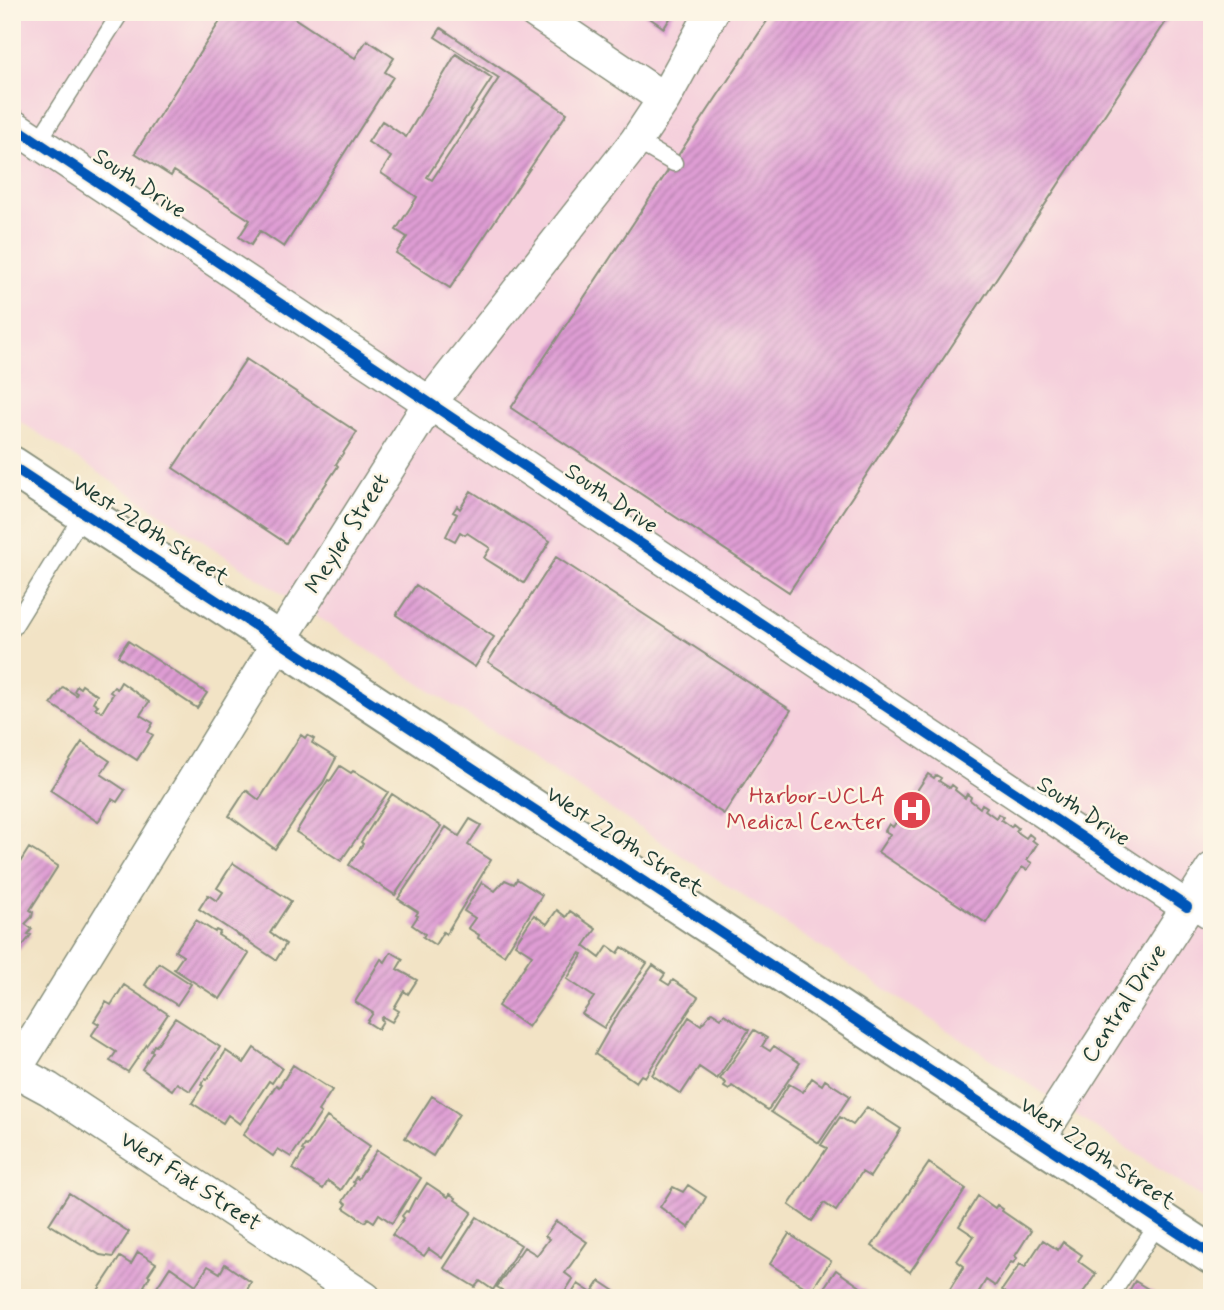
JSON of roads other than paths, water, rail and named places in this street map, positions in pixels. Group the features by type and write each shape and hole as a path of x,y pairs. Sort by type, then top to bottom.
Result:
{"street":[{"path":"535,12 664,99"},
{"name":"Meyler Street","path":"13,1072 429,404 636,141 664,99 712,12"},
{"name":"South Drive","path":"20,134 1199,915"},
{"name":"West 220th Street","path":"12,466 1160,1221 1210,1249"},
{"name":"Central Drive","path":"1038,1140 1199,915 1212,869"},
{"name":"West Fiat Street","path":"13,1072 49,1089 365,1298"}],"lane":[{"path":"20,134 121,12"},
{"path":"636,141 674,163"},
{"path":"12,629 84,513"},
{"path":"1109,1298 1160,1221"}],"place":[{"name":"Harbor-UCLA Medical Center","path":"912,810"}]}
